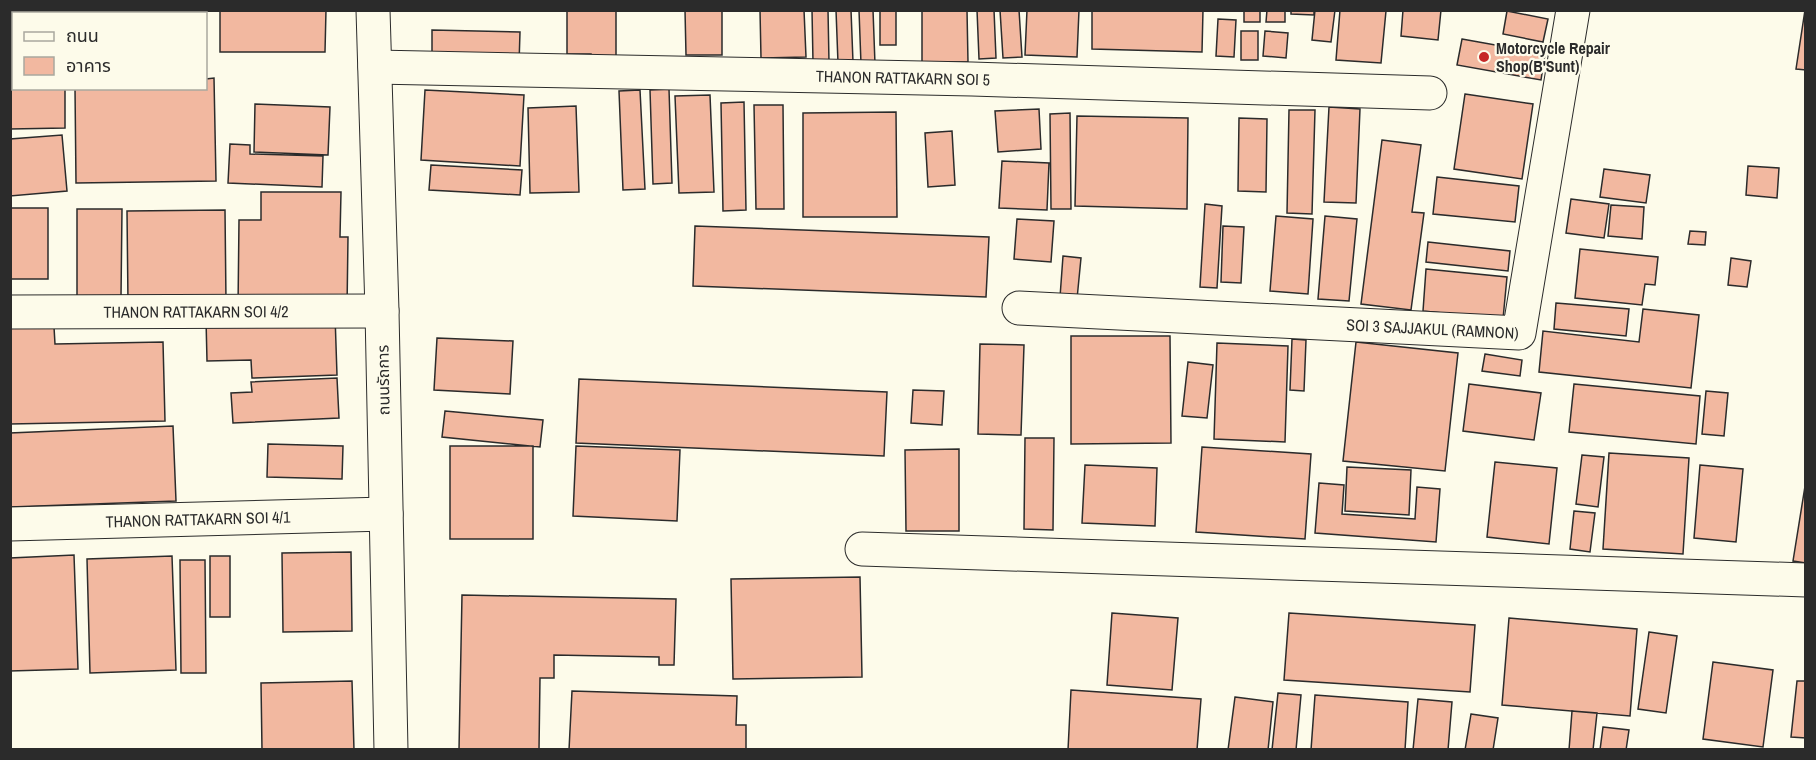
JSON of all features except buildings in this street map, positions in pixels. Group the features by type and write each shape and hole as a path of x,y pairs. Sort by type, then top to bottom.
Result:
{"street":[{"name":"ถนนรัถการ","path":"373,10 391,750"},
{"name":"SOI 3 SAJJAKUL (RAMNON)","path":"1019,308 1519,333 1573,10"},
{"name":"THANON RATTAKARN SOI 5","path":"375,67 972,79 1430,93"},
{"name":"THANON RATTAKARN SOI 4/2","path":"10,312 382,311"},
{"name":"THANON RATTAKARN SOI 4/1","path":"10,524 386,514"},
{"path":"862,549 1806,580"}],"place":[{"name":"Motorcycle Repair Shop(B'Sunt)","path":"1484,57"}]}
